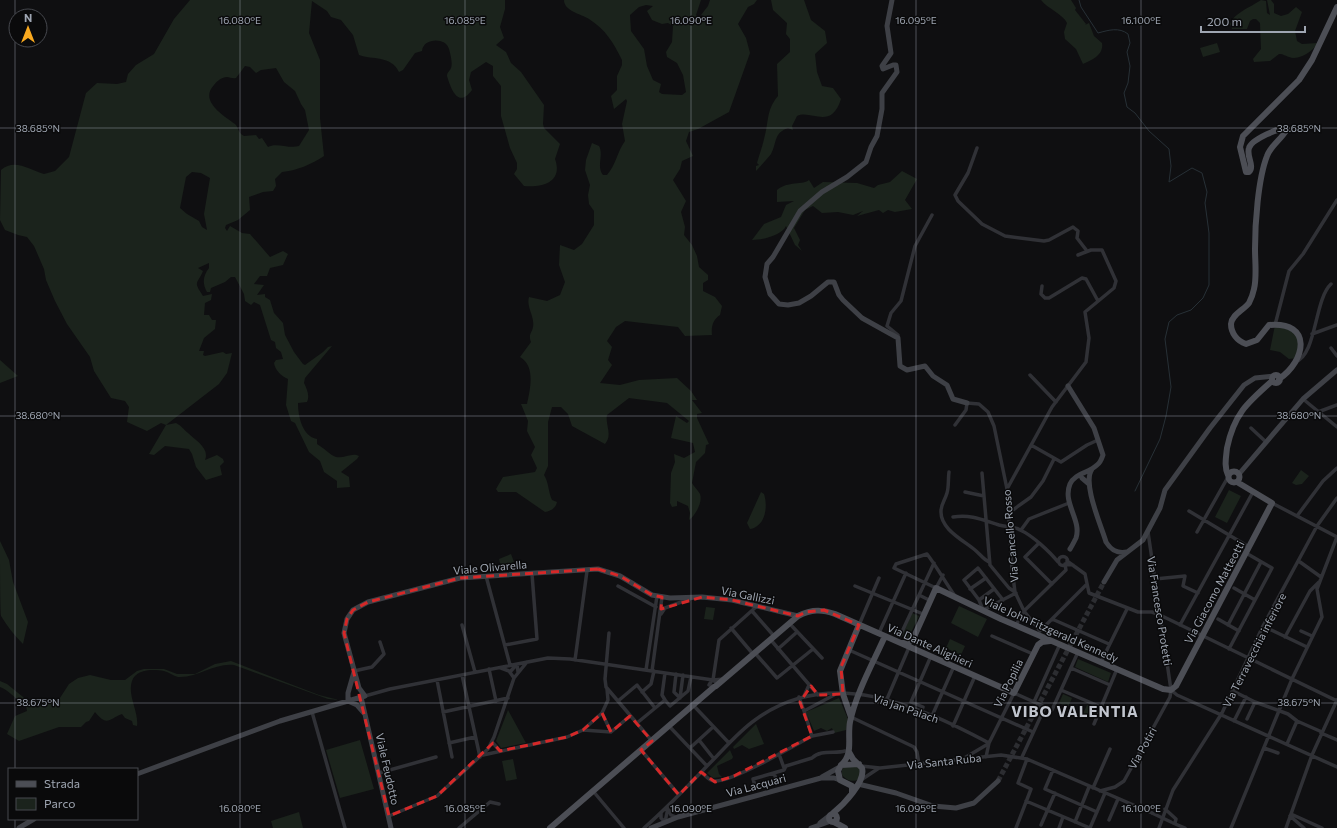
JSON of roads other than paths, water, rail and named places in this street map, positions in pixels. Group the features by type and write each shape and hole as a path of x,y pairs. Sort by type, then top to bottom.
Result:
{"main road":[{"path":"1272,503 1237,482 1231,482 1228,476 1225,459 1230,432 1235,421 1253,396 1273,378 1291,368 1301,349 1302,340 1300,334 1287,327 1275,325 1269,325 1257,340 1246,344 1240,342 1232,329 1231,321 1248,303 1255,287 1255,235 1258,200 1265,161 1269,151 1287,129 1282,128 1253,140 1248,149 1251,167 1248,172 1246,172 1244,167 1240,143 1248,130 1299,80 1312,60 1337,7"},
{"path":"1228,476 1232,472 1239,474 1239,479 1237,482"},
{"name":"Via Giacomo Matteotti","path":"1171,690 1176,686 1272,503"},
{"path":"900,639 908,643 914,637 923,614 936,588"},
{"name":"Viale John Fitzgerald Kennedy","path":"936,588 1034,633 1039,639 1060,644 1163,690 1171,690"},
{"name":"Via Dante Alighieri","path":"798,616 806,612 824,610 885,636 900,639 910,647 1014,693"},
{"path":"550,828 708,693 712,684 724,679 798,616"},
{"path":"851,717 843,694 840,671 860,625"},
{"path":"852,794 853,788 843,782 837,774 840,767 846,760 851,717 885,636"},
{"path":"1039,639 1044,641 1052,641"},
{"name":"Via Popilia","path":"1014,693 1039,639"},
{"path":"844,827 834,818 860,782 863,774 860,765 847,752"},
{"path":"840,767 860,765"},
{"path":"843,782 860,782"}],"street":[{"path":"892,0 887,26 891,53 882,66 883,69 896,65 897,72 882,93 882,109 877,136 870,147 866,162 847,177 822,192 800,211 773,257 767,264 765,277 772,298 779,304 788,305 800,303 828,282 834,282 843,300 862,318 898,338"},
{"path":"977,148 968,173 955,195 973,216 998,234 1011,238 1036,241 1049,240 1073,228 1078,231 1077,238 1087,251"},
{"path":"1275,325 1289,271 1303,254 1337,200"},
{"path":"932,215 915,246 901,301 891,313 887,321 887,326 898,335 900,366 907,370 925,366 933,376 947,385 953,399 967,403 966,410 955,425"},
{"path":"1007,489 1056,402 1086,362 1089,338 1085,312 1114,288 1116,281 1102,250 1087,251 1078,255"},
{"path":"1042,286 1040,290 1042,296 1049,298 1076,281 1082,278 1086,279 1098,301"},
{"path":"1295,362 1304,356 1323,295 1331,284"},
{"path":"1312,334 1337,326"},
{"path":"1331,348 1337,356"},
{"path":"1239,474 1303,399 1337,370"},
{"path":"1030,375 1056,402"},
{"path":"1104,582 1117,560 1143,540 1160,508 1165,490 1210,428 1244,385 1255,378 1273,378"},
{"path":"1016,625 1024,611 1066,570 1066,562 1070,549 1076,538 1077,527 1069,503 1068,491 1070,483 1075,478 1086,475 1098,464 1104,455 1094,428 1068,386"},
{"path":"1303,399 1337,427"},
{"name":"Via Cancello Rosso","path":"967,403 979,404 988,412 994,426 1007,489 1010,512 1012,569 1016,592"},
{"path":"1318,412 1337,405"},
{"path":"1251,428 1266,442"},
{"path":"1031,445 1061,462 1065,461 1087,445 1098,440"},
{"path":"1010,512 1031,497 1054,459"},
{"path":"1297,516 1323,482 1337,468"},
{"path":"949,472 947,493 941,509 943,520 952,533 976,551 983,559 989,562"},
{"path":"982,473 990,565 1009,588 1016,592 1039,639 1052,619 1086,584"},
{"path":"1086,475 1106,542 1115,552 1117,560"},
{"path":"1197,532 1228,476"},
{"path":"965,492 984,496"},
{"path":"1180,625 1253,492"},
{"name":"Via Terravecchia inferiore","path":"1159,828 1173,790 1221,715 1249,659 1263,626 1300,562 1318,526 1336,501"},
{"path":"1021,530 1029,519 1069,503"},
{"path":"1231,828 1292,679 1306,647 1322,617 1317,596 1321,578 1337,537 1272,503"},
{"path":"1189,511 1249,547"},
{"path":"953,517 964,515 1021,530 1051,553 1061,565 1066,562"},
{"name":"Via Francesco Protetti","path":"1148,532 1171,690"},
{"path":"1038,544 1025,557 1052,584"},
{"path":"1058,562 1061,556 1070,549"},
{"path":"1115,552 1128,551"},
{"path":"1051,553 1065,557 1066,562 1074,565 1085,574 1089,593 1127,609 1138,612 1152,612 1160,615 1229,650 1337,700 1312,755 1286,828"},
{"path":"1229,650 1272,568 1246,553"},
{"path":"943,575 936,588 894,568 896,564 910,558 927,554 943,575 955,596"},
{"path":"1228,625 1261,562"},
{"path":"1300,562 1321,578"},
{"path":"900,639 924,582 934,563"},
{"path":"1002,600 978,568 964,580 979,600 983,610 1002,600 1016,592"},
{"name":"Viale Olivarella","path":"361,697 344,633 347,619 353,610 359,605 460,578 587,571 598,569 620,576 652,595 692,598"},
{"path":"575,660 587,571"},
{"path":"879,633 906,573"},
{"path":"505,644 537,639 532,574"},
{"path":"486,576 510,665"},
{"path":"1155,580 1185,576 1183,586 1198,593"},
{"path":"860,625 879,578"},
{"path":"970,588 986,578"},
{"path":"1285,637 1310,591 1321,578"},
{"path":"618,586 656,607"},
{"path":"855,586 923,614"},
{"path":"1234,588 1255,600"},
{"path":"979,600 994,589"},
{"path":"919,595 930,600"},
{"path":"646,670 656,607 660,596"},
{"path":"642,692 651,684 660,614 660,596"},
{"path":"660,614 665,608 685,602 692,598"},
{"name":"Via Gallizzi","path":"692,598 732,600 798,616"},
{"path":"348,701 462,674 548,658 606,664 702,678 712,684 719,640 757,606"},
{"path":"1101,662 1127,609"},
{"path":"752,611 772,638 778,649 818,695"},
{"path":"1052,619 1109,644"},
{"path":"1218,619 1239,631"},
{"path":"789,623 822,658"},
{"path":"462,625 474,672"},
{"path":"1263,626 1306,647"},
{"path":"731,628 777,678 813,649"},
{"path":"1302,631 1312,636"},
{"path":"778,649 797,632"},
{"path":"481,756 567,737 583,730 602,713 608,700 605,679 610,633"},
{"path":"992,636 1033,654"},
{"path":"887,699 914,637"},
{"path":"914,637 913,645 918,650"},
{"path":"354,671 372,667 384,654 380,642"},
{"path":"1034,702 1060,644"},
{"path":"849,650 1033,732"},
{"path":"1078,652 1061,690 1101,707"},
{"path":"921,712 923,707 911,702 931,656"},
{"path":"389,816 437,796 481,756 492,742 514,678 527,662"},
{"path":"510,672 517,664"},
{"path":"517,664 518,672"},
{"path":"932,716 954,666"},
{"path":"498,667 510,672 514,678"},
{"path":"1071,668 1110,685"},
{"path":"489,669 496,701"},
{"path":"1094,724 1117,669"},
{"name":"Viale Olivarella","path":"348,701 354,671"},
{"path":"665,673 662,695 670,706 688,691 691,677"},
{"path":"462,674 475,737 481,756"},
{"path":"676,674 674,692 680,698"},
{"path":"680,698 683,676"},
{"path":"953,726 975,676"},
{"path":"436,680 452,757"},
{"path":"618,701 637,685 655,708"},
{"path":"810,687 811,695"},
{"path":"804,696 810,687"},
{"path":"349,691 359,688"},
{"path":"607,688 652,741"},
{"name":"Via Dante Alighieri","path":"1014,693 1052,710 1061,690"},
{"path":"1171,690 1177,695 1337,766"},
{"name":"Via Potiri","path":"1099,791 1115,787 1124,781 1170,697 1171,690"},
{"path":"1233,691 1255,702 1288,714 1297,721 1337,740"},
{"name":"Via Popilia","path":"986,757 989,744 1014,693"},
{"path":"804,710 835,694"},
{"name":"Via Jan Palach","path":"644,828 668,807 729,744 754,721 767,712 799,697 811,695 860,694 887,699 932,716 989,744"},
{"name":"Viale Feudotto","path":"361,697 391,828"},
{"path":"799,697 812,736"},
{"path":"1234,721 1246,697"},
{"path":"443,712 508,698"},
{"path":"138,774 280,721 312,712 340,700 348,701 357,705 364,712"},
{"path":"637,723 665,700"},
{"path":"1247,719 1255,702"},
{"path":"693,705 729,744"},
{"path":"1022,757 1045,707"},
{"path":"312,712 345,828"},
{"path":"602,713 611,732"},
{"path":"583,730 611,732 630,716"},
{"path":"851,717 914,747 917,752 919,764"},
{"path":"1287,744 1297,721"},
{"path":"669,726 707,766"},
{"path":"690,748 713,727"},
{"path":"702,772 710,780 715,782 734,776 812,736 833,732"},
{"path":"449,743 475,737"},
{"path":"699,740 714,759"},
{"path":"492,742 500,751"},
{"path":"959,760 973,755 989,744"},
{"path":"1264,748 1278,753"},
{"path":"1075,822 1110,749"},
{"path":"641,750 679,795"},
{"path":"756,789 753,779 784,770 784,768 812,758 814,755 830,752 836,754 847,752"},
{"path":"779,754 784,768"},
{"name":"Via Santa Ruba","path":"860,765 880,768 1008,755 1022,757 1185,828"},
{"path":"378,773 436,757"},
{"path":"1016,828 1031,789 1018,783 1027,759"},
{"name":"Via Lacquari","path":"651,828 678,817 821,778 840,767"},
{"name":"Via Santa Ruba","path":"860,782 871,772 880,768"},
{"path":"1053,770 1045,789 1097,812"},
{"path":"774,773 777,782"},
{"name":"Via Lacquari","path":"821,778 834,778 843,782"},
{"path":"860,782 933,806 956,808 974,803 998,782"},
{"path":"593,791 624,828"},
{"path":"1041,825 1055,793"},
{"path":"1026,801 1090,828 1105,793"},
{"path":"1109,820 1118,799"},
{"path":"459,828 490,802 499,804"},
{"path":"668,807 671,815 678,817"},
{"path":"664,822 668,807"},
{"path":"1165,809 1176,819 1173,823"},
{"path":"661,813 664,822"},
{"path":"1290,815 1304,828"},
{"path":"1290,815 1322,828"},
{"path":"1059,828 1063,817"},
{"path":"813,827 834,818"},
{"path":"19,828 32,820"}],"waterway":[{"path":"1079,0 1081,7 1098,33 1110,30 1121,30 1128,34 1130,43 1127,52 1130,66 1128,83 1124,93 1127,107 1135,113 1149,131 1169,149 1171,166 1169,182 1192,168 1202,173 1207,192 1205,203 1209,233 1209,285 1203,298 1191,310 1177,315 1169,322 1165,339 1171,387 1166,416 1160,439 1135,491"}],"tunnel":[{"path":"998,781 1104,582"}],"district":[{"name":"VIBO VALENTIA","path":"1075,711"}]}
